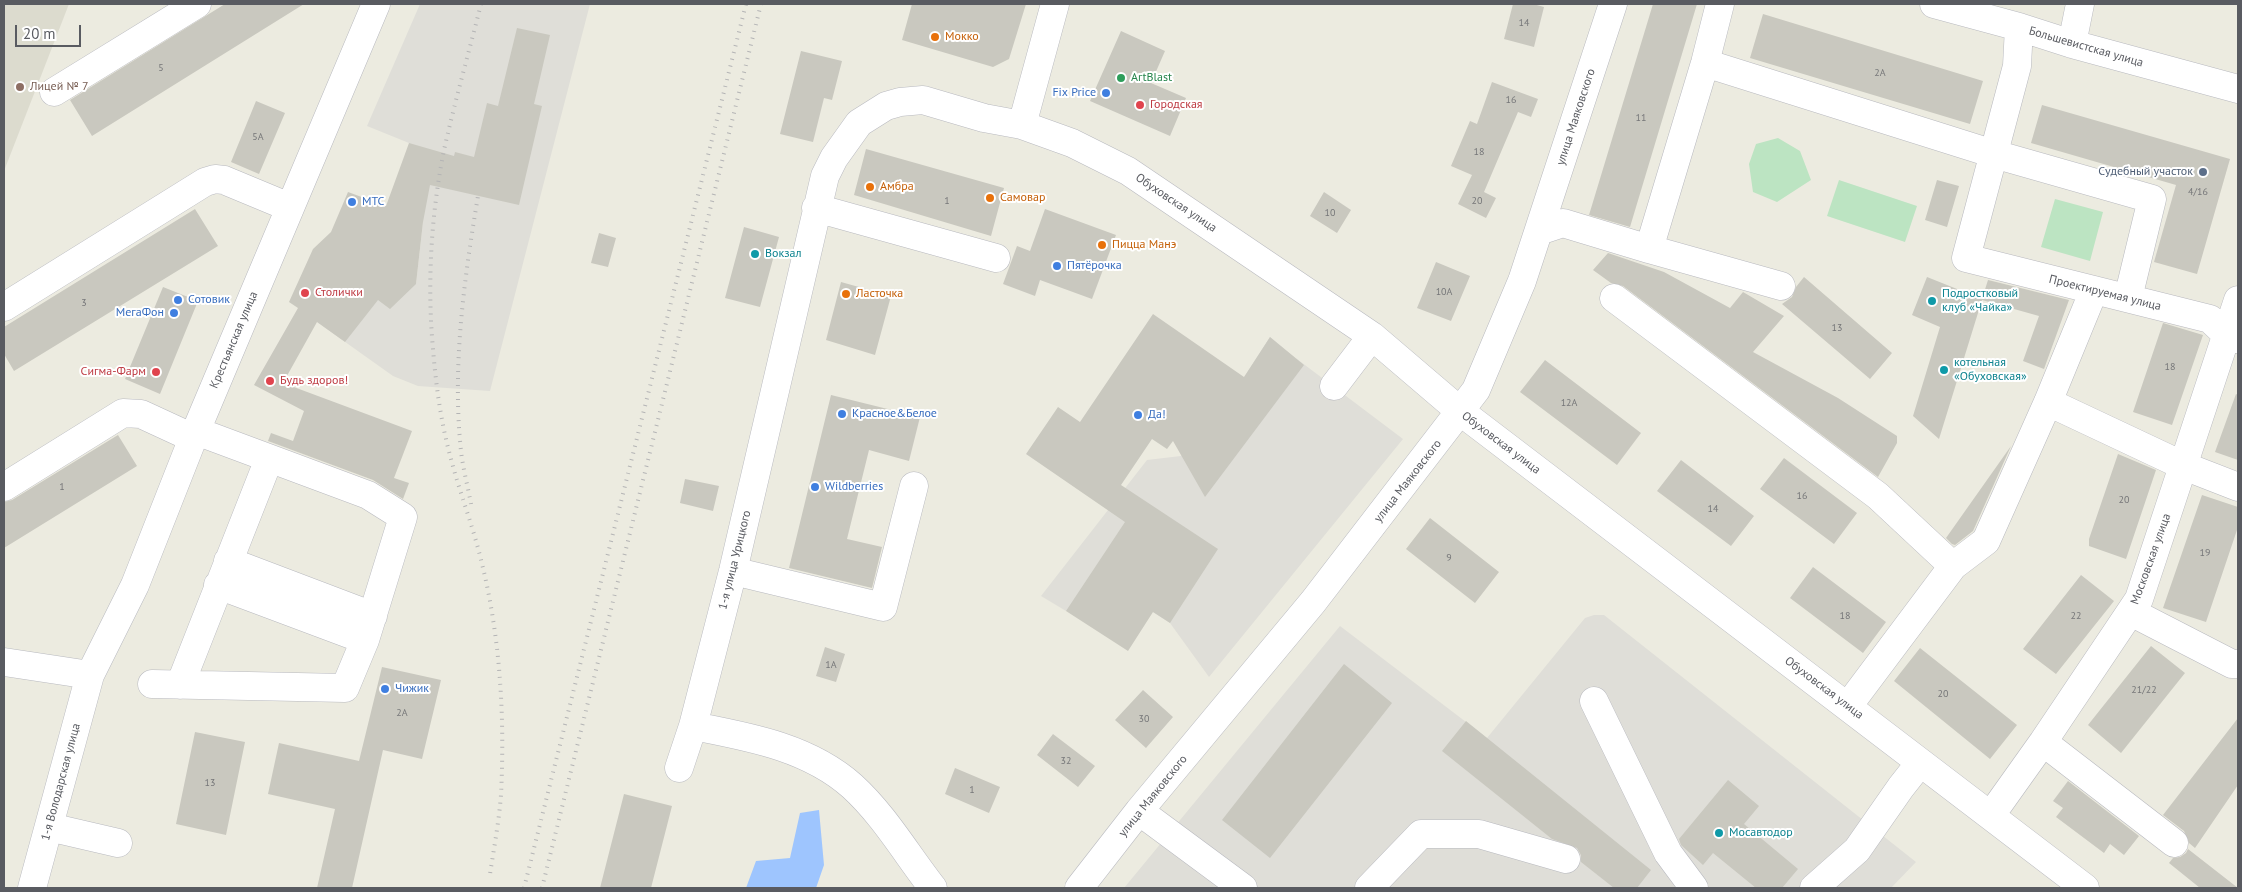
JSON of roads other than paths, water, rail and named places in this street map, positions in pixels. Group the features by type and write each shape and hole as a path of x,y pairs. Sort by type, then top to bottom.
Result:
{"street":[{"path":"54,92 197,4"},
{"name":"Крестьянская улица","path":"90,675 135,585 194,434 376,4"},
{"path":"1022,125 1056,4"},
{"name":"улица Маяковского","path":"1079,888 1139,811 1313,602 1461,412 1476,390 1522,281 1613,4"},
{"path":"1649,249 1705,63 1720,4"},
{"name":"Большевистская улица","path":"1934,4 2238,89"},
{"path":"2072,44 2080,4"},
{"path":"1994,154 2017,66 2019,27"},
{"path":"1705,63 1994,154 2152,199 2128,298"},
{"name":"Обуховская улица","path":"872,113 900,102 923,100 984,118 1022,125 1072,143 1128,171 1372,336 1461,412 1848,706 1920,763 1991,814 2084,888"},
{"name":"1-я улица Урицкого","path":"679,768 693,726 733,570 825,176 834,158 859,123 872,113"},
{"name":"Проектируемая улица","path":"1994,154 1966,258 2210,319 2233,338"},
{"path":"4,307 205,182 215,178 289,207"},
{"path":"816,208 996,258"},
{"path":"1539,231 1563,223 1781,286"},
{"path":"1848,706 1953,566 1986,541 2048,402 2094,290"},
{"path":"1614,298 1878,496 1953,566"},
{"name":"Московская улица","path":"1991,814 2043,742 2139,599 2184,466 2233,338 2238,300"},
{"path":"1334,386 1372,336"},
{"path":"2048,402 2184,466 2238,487"},
{"path":"4,487 123,413 132,412 368,495 402,517 369,628 345,688 152,684"},
{"path":"180,685 269,459"},
{"path":"733,570 883,607 914,486"},
{"path":"223,573 369,628"},
{"path":"2131,612 2232,664 2238,664"},
{"path":"4,662 90,675"},
{"name":"1-я Володарская улица","path":"32,888 90,675"},
{"path":"1594,701 1668,853 1694,888"},
{"path":"693,726 754,739 792,751 812,759 842,778 871,806 933,888"},
{"path":"2043,742 2174,843"},
{"path":"1814,888 1856,850 1920,763"},
{"path":"1139,811 1243,888"},
{"path":"49,827 118,844"},
{"path":"1369,888 1421,834 1480,834 1566,859"}],"water":[{"path":"819,810 824,865 816,888 746,888 756,861 790,858 800,813"}],"railway":[{"path":"481,4 444,150 433,224 430,300 437,391 447,445 479,552 492,612 496,642 501,703 502,765 500,805 490,874"},
{"path":"524,888 746,4"},
{"path":"542,888 761,4"},
{"path":"471,504 461,451 458,387 464,291 478,196"}],"place":[{"name":"Мокко","path":"935,37"},
{"name":"ArtBlast","path":"1121,78"},
{"name":"Лицей № 7","path":"20,87"},
{"name":"Fix Price","path":"1106,93"},
{"name":"Городская","path":"1140,105"},
{"name":"Судебный участок","path":"2203,172"},
{"name":"Амбра","path":"870,187"},
{"name":"Самовар","path":"990,198"},
{"name":"МТС","path":"352,202"},
{"name":"Пицца Манэ","path":"1102,245"},
{"name":"Вокзал","path":"755,254"},
{"name":"Пятёрочка","path":"1057,266"},
{"name":"Столички","path":"305,293"},
{"name":"Ласточка","path":"846,294"},
{"name":"Сотовик","path":"178,300"},
{"name":"Подростковый клуб «Чайка»","path":"1932,301"},
{"name":"МегаФон","path":"174,313"},
{"name":"котельная «Обуховская»","path":"1944,370"},
{"name":"Сигма-Фарм","path":"156,372"},
{"name":"Будь здоров!","path":"270,381"},
{"name":"Красное&Белое","path":"842,414"},
{"name":"Да!","path":"1138,415"},
{"name":"Wildberries","path":"815,487"},
{"name":"Чижик","path":"385,689"},
{"name":"Мосавтодор","path":"1719,833"}]}
